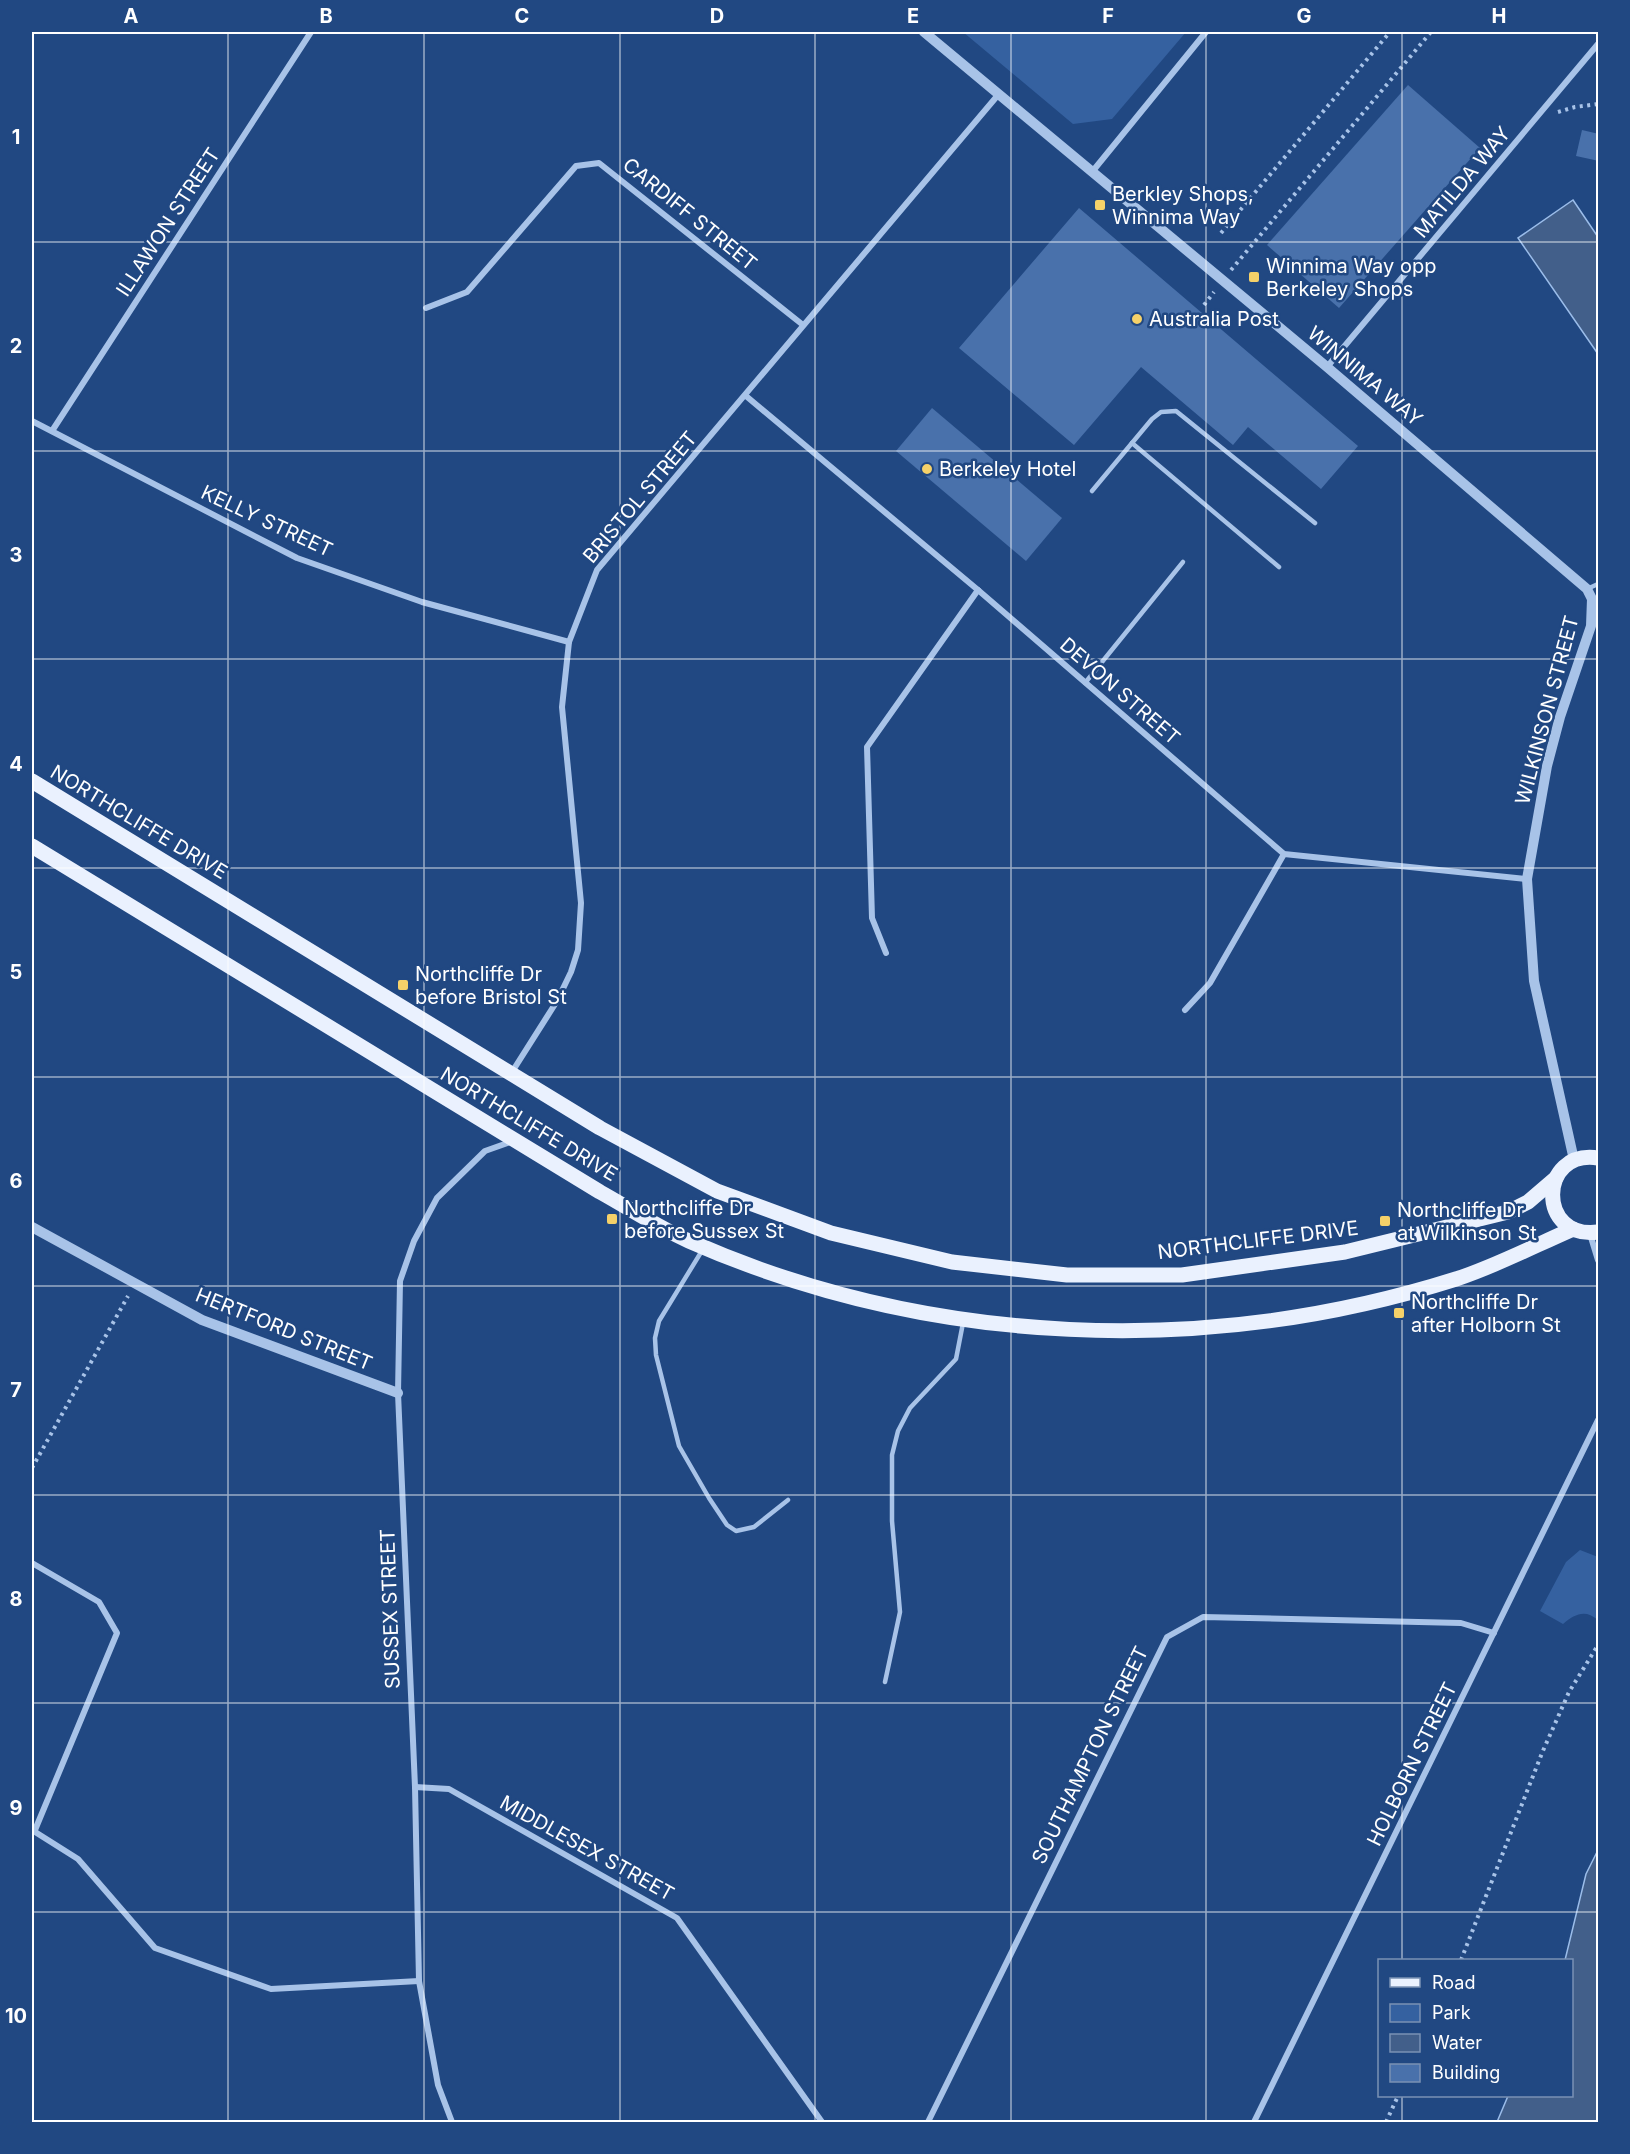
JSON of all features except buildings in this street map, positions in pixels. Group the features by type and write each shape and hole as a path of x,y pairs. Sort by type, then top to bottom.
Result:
{"main road":[{"name":"NORTHCLIFFE DRIVE","path":"32,781 600,1128 717,1191 831,1233 952,1262 1067,1275 1182,1275 1345,1252 1508,1212 1528,1202 1574,1160"},
{"name":"NORTHCLIFFE DRIVE","path":"32,846 610,1197 689,1241 827,1291 964,1319 1091,1332 1190,1330 1266,1322 1341,1310 1456,1278 1493,1265 1573,1229"},
{"path":"1574,1160 1588,1156 1599,1158"},
{"path":"1556,1178 1552,1192 1553,1207 1561,1220 1573,1229 1594,1233"}],"street":[{"name":"ILLAWON STREET","path":"52,431 311,32"},
{"name":"WINNIMA WAY","path":"924,32 1327,367 1587,589"},
{"path":"1091,172 1206,32"},
{"name":"MATILDA WAY","path":"1327,367 1599,45"},
{"name":"BRISTOL STREET","path":"511,1073 557,1001 571,972 578,950 581,903 562,707 569,642 597,570 998,95"},
{"name":"CARDIFF STREET","path":"426,308 467,292 576,166 600,163 803,325"},
{"name":"DEVON STREET","path":"746,396 978,590 1284,854"},
{"name":"KELLY STREET","path":"32,421 297,558 422,602 569,642"},
{"name":"WILKINSON STREET","path":"1574,1160 1534,981 1527,879 1547,766 1560,717 1592,626 1592,599 1587,589"},
{"path":"886,953 872,918 867,747 978,590"},
{"path":"1185,1010 1210,983 1284,854 1527,879"},
{"name":"SUSSEX STREET","path":"452,2122 438,2085 419,1981 415,1787 398,1393 400,1281 414,1241 437,1198 485,1151 516,1141"},
{"name":"HERTFORD STREET","path":"32,1227 202,1320 398,1393"},
{"path":"1594,1233 1599,1260"},
{"name":"HOLBORN STREET","path":"1254,2122 1599,1419"},
{"path":"32,1563 99,1602 117,1633 33,1830 78,1859 155,1948 271,1989 419,1981"},
{"name":"SOUTHAMPTON STREET","path":"928,2122 1167,1637 1203,1617 1461,1623 1494,1633"},
{"name":"MIDDLESEX STREET","path":"415,1787 449,1789 677,1918 822,2122"}],"lane":[{"path":"1092,491 1161,412 1176,411 1315,524"},
{"path":"1132,443 1279,567"},
{"path":"1085,683 1183,562"},
{"path":"1587,589 1599,584"},
{"path":"704,1247 659,1322 655,1338 656,1355 679,1446 715,1507 728,1525 736,1531 754,1527 788,1500"},
{"path":"885,1683 900,1612 892,1521 892,1455 898,1431 910,1408 956,1359 964,1319"}],"path":[{"path":"1221,233 1390,32"},
{"path":"1231,270 1431,32"},
{"path":"1558,112 1599,104"},
{"path":"1204,305 1216,289"},
{"path":"32,1468 135,1283"},
{"path":"1461,1959 1542,1753 1569,1692 1599,1646"},
{"path":"1386,2122 1398,2097"}],"green space":[{"path":"963,32 1186,32 1112,119 1073,124"},
{"path":"1580,1550 1598,1557 1598,1620 1589,1615 1580,1614 1563,1624 1540,1611 1566,1562"}],"water":[{"path":"1573,200 1598,237 1598,354 1518,238"},
{"path":"1598,1850 1598,2122 1497,2122 1508,2097 1573,2097 1573,1959 1565,1959 1586,1874"}],"place":[{"name":"Berkley Shops, Winnima Way","path":"1100,205"},
{"name":"Winnima Way opp Berkeley Shops","path":"1254,277"},
{"name":"Australia Post","path":"1137,319"},
{"name":"Berkeley Hotel","path":"927,469"},
{"name":"Northcliffe Dr before Bristol St","path":"403,985"},
{"name":"Northcliffe Dr before Sussex St","path":"612,1219"},
{"name":"Northcliffe Dr at Wilkinson St","path":"1385,1221"},
{"name":"Northcliffe Dr after Holborn St","path":"1399,1313"}]}
